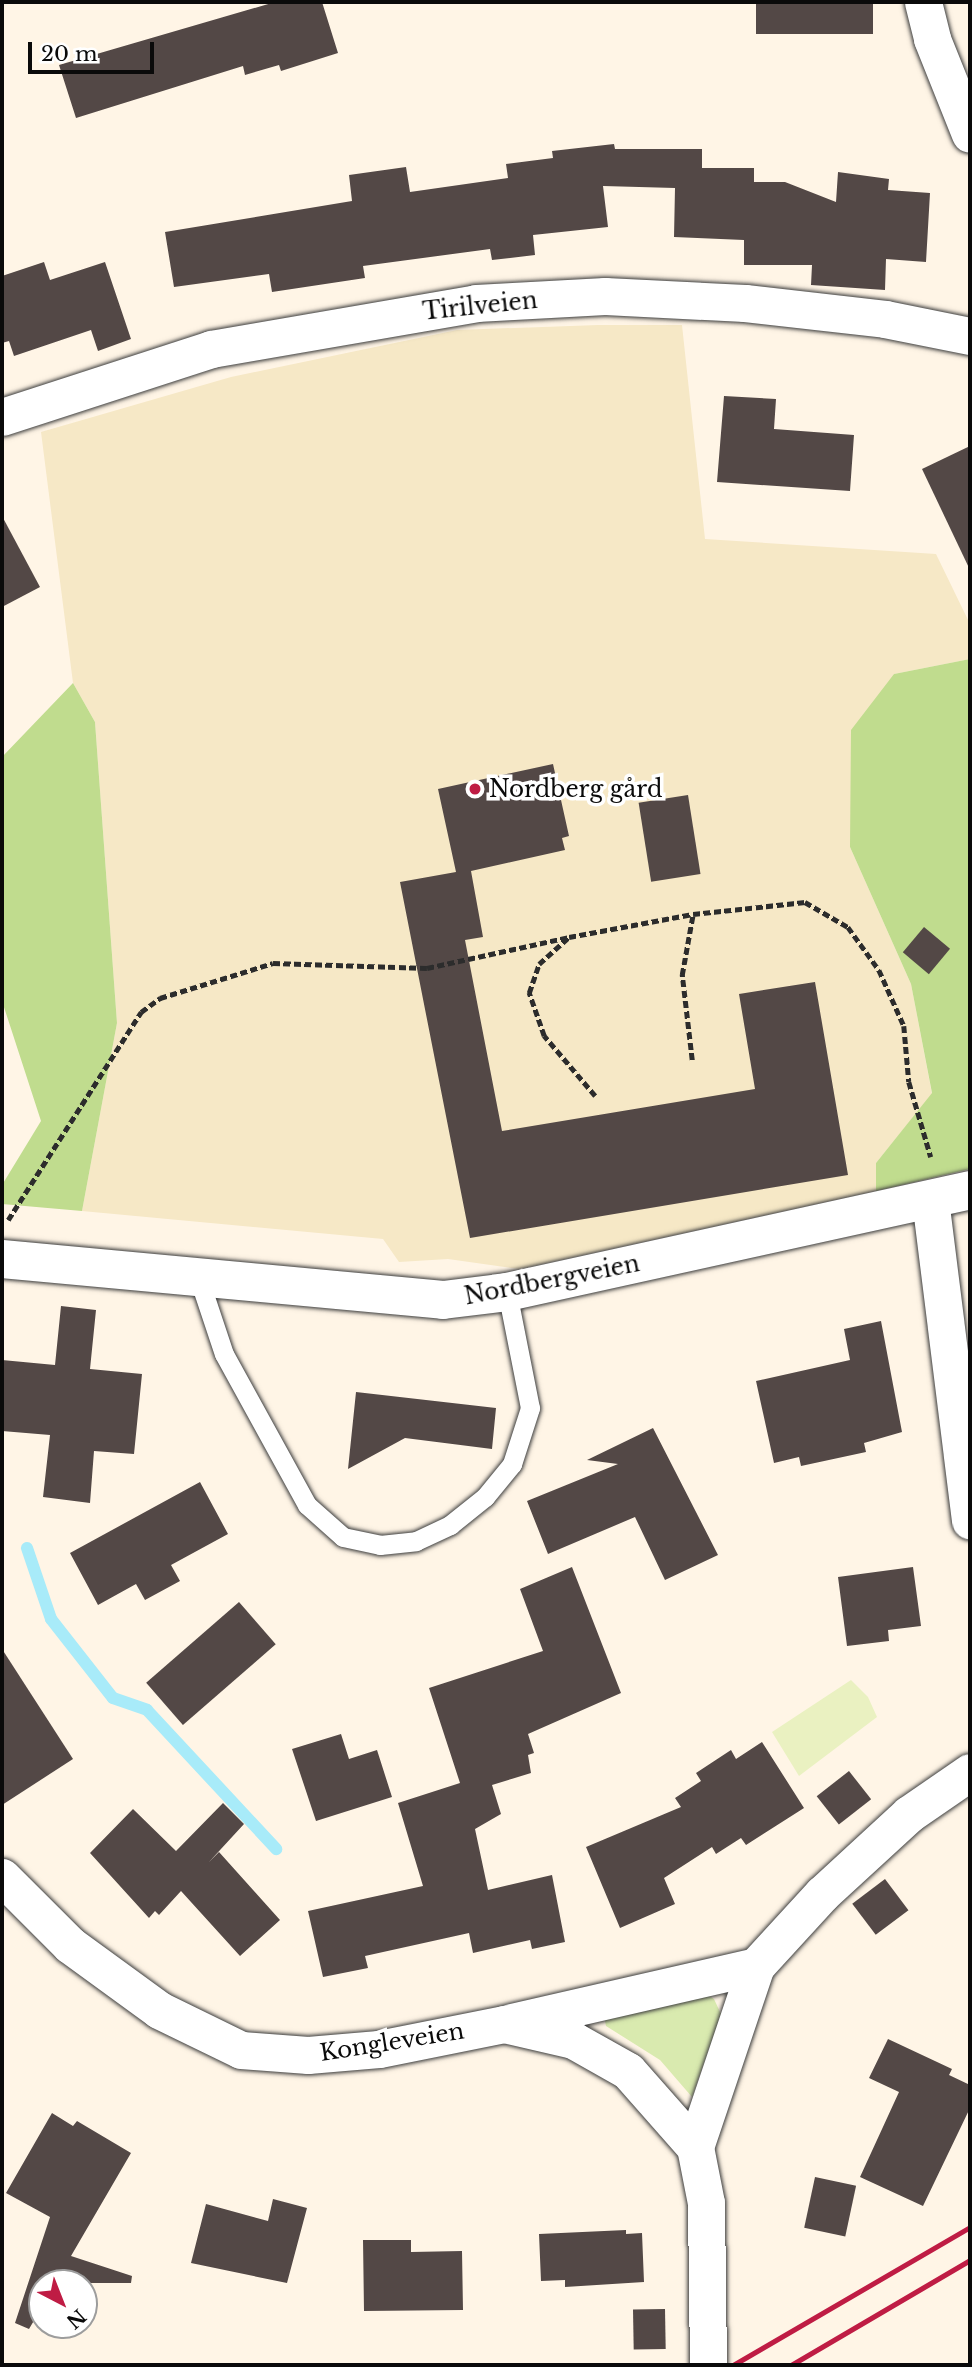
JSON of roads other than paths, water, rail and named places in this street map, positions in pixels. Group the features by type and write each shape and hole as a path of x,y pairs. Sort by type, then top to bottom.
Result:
{"street":[{"path":"923,2 932,39 970,134"},
{"name":"Tirilveien","path":"2,417 211,349 476,303 605,296 745,303 885,319 970,336"},
{"name":"Nordbergveien","path":"3,1242 198,1276 443,1300 507,1292 970,1190"},
{"path":"930,1199 970,1521"},
{"path":"708,2365 706,2203 695,2147 756,1966 822,1894 909,1814 970,1772"},
{"name":"Kongleveien","path":"2,1877 70,1945 148,2002 241,2050 308,2055 379,2049 505,2024 756,1966"},
{"name":"Kongleveien","path":"505,2024 573,2040 628,2070 695,2147"}],"lane":[{"path":"198,1276 224,1354 307,1505 343,1537 380,1545 415,1541 450,1525 485,1497 512,1464 530,1408 507,1292"}],"waterway":[{"path":"27,1548 51,1619 113,1698 147,1710 276,1849"}],"railway":[{"path":"733,2365 970,2227"},
{"path":"791,2365 970,2260"}],"place":[{"name":"Nordberg gård","path":"475,789"}]}
